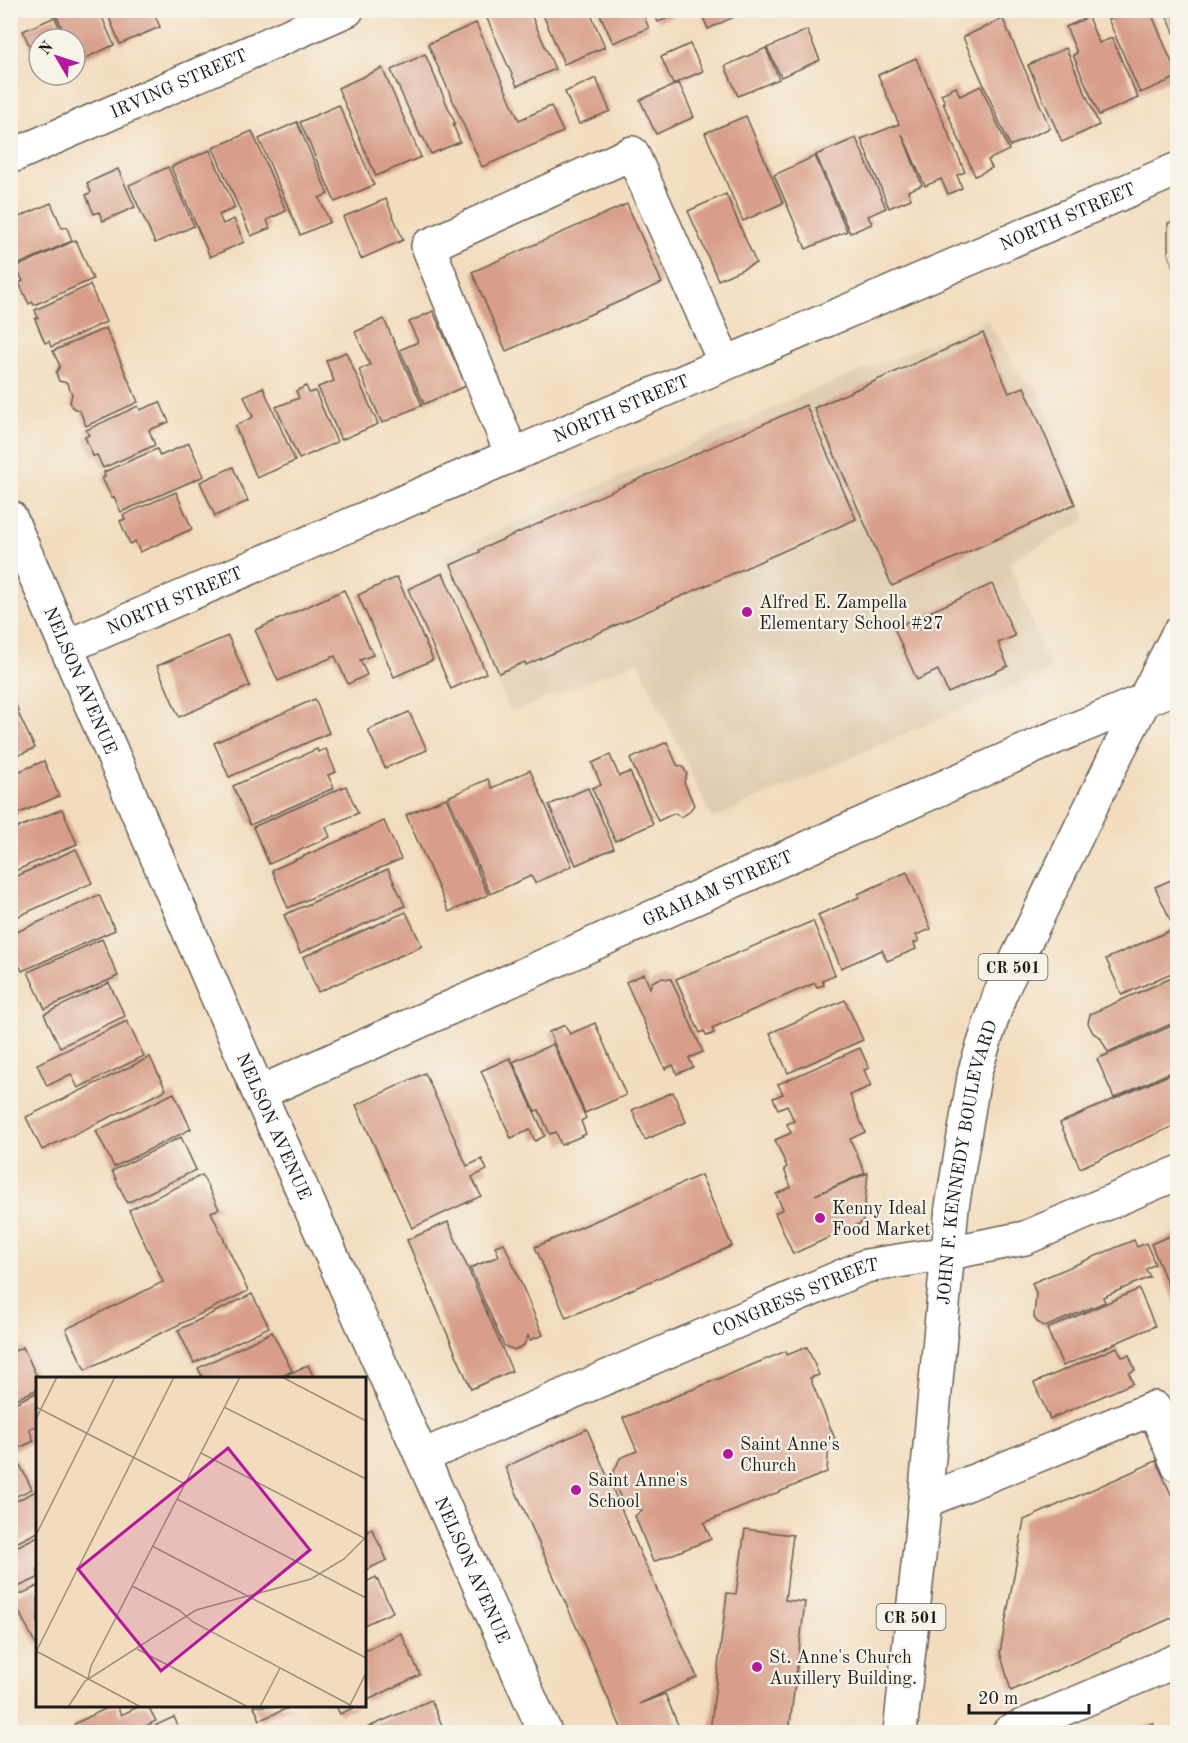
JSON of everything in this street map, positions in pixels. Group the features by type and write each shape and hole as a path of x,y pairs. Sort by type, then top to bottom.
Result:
{"street":[{"name":"IRVING STREET","path":"10,157 347,10"},
{"path":"512,455 428,246 632,153 724,363"},
{"name":"NORTH STREET","path":"66,647 1178,169"},
{"name":"NELSON AVENUE","path":"10,517 260,1093 545,1732"},
{"name":"JOHN F. KENNEDY BOULEVARD","path":"900,1732 925,1501 952,1207 975,1071 1000,994 1142,702 1178,634"},
{"name":"GRAHAM STREET","path":"260,1093 1045,742 1178,686"},
{"name":"CONGRESS STREET","path":"423,1456 866,1266 1025,1238 1178,1173"},
{"path":"925,1501 1154,1408 1178,1465"},
{"path":"1012,1732 1178,1660"}],"shaded area":[{"name":"Alfred E. Zampella Elementary School #27","path":"987,320 1024,381 1036,387 1087,519 1009,562 1050,670 712,819 638,661 511,713 442,556 809,392"}],"building":[{"path":"54,10 99,10 114,45 87,57 87,27 62,27"},
{"path":"106,10 159,10 154,13 160,27 120,44"},
{"path":"493,10 529,10 555,69 517,86 485,14"},
{"path":"541,10 589,10 605,47 564,64"},
{"path":"598,10 641,10 649,28 613,43"},
{"path":"700,10 744,10 745,12 708,29"},
{"path":"1119,10 1150,10 1178,77 1140,93 1108,19 1121,14"},
{"path":"1178,10 1178,41 1165,12"},
{"path":"653,11 686,11 658,22"},
{"path":"55,17 59,27 32,27"},
{"path":"1088,17 1099,43 1112,38 1138,98 1099,115 1073,55 1077,53 1066,27"},
{"path":"1003,19 1050,128 1010,146 963,37"},
{"path":"476,23 519,120 551,106 563,132 482,167 428,44"},
{"path":"807,30 820,60 781,77 767,48"},
{"path":"690,44 703,71 673,84 661,57"},
{"path":"766,48 779,79 738,96 725,66"},
{"path":"1066,48 1099,125 1062,142 1028,65"},
{"path":"425,54 455,123 453,124 460,142 431,154 391,70"},
{"path":"916,58 965,172 957,175 962,188 948,194 941,179 925,186 902,134 922,185 908,191 911,199 889,208 861,139 899,124 878,75"},
{"path":"382,68 421,157 376,176 338,88"},
{"path":"596,78 610,111 579,124 565,92"},
{"path":"679,83 694,117 656,134 640,100"},
{"path":"981,86 1009,150 988,160 992,168 975,176 941,94 956,87 960,96"},
{"path":"339,105 374,185 335,202 300,122"},
{"path":"746,116 783,203 743,221 705,133"},
{"path":"297,122 328,194 319,198 330,222 300,235 259,139"},
{"path":"252,131 286,211 267,220 270,228 251,236 213,148"},
{"path":"856,138 886,208 868,216 872,224 850,233 816,155"},
{"path":"210,150 235,208 219,215 223,224 234,219 244,242 210,257 171,167"},
{"path":"815,156 847,231 806,249 774,175"},
{"path":"168,167 194,226 155,243 129,185"},
{"path":"118,169 135,207 103,221 99,212 94,214 86,195 91,192 87,183"},
{"path":"726,194 756,263 718,280 688,211"},
{"path":"386,199 403,240 361,259 343,217"},
{"path":"51,203 62,228 67,227 72,241 17,265 15,261 12,262 10,221"},
{"path":"627,204 662,283 506,351 472,272"},
{"path":"1178,220 1177,278 1168,253 1168,223"},
{"path":"76,240 93,279 34,305 32,302 29,304 19,283 23,281 16,267"},
{"path":"90,285 106,322 51,347 49,341 45,343 35,319 38,318 35,310"},
{"path":"433,311 466,386 424,404 400,350 418,342 409,322"},
{"path":"384,319 422,405 382,423 359,370 370,365 355,332"},
{"path":"106,328 138,402 86,426 80,411 73,408 70,402 72,394 67,383 59,381 56,373 60,366 53,351"},
{"path":"983,333 1009,393 1024,387 1075,504 892,586 814,408"},
{"path":"346,352 378,424 341,440 318,387 334,381 326,361"},
{"path":"306,386 309,393 315,391 337,442 299,459 276,407 299,398 296,391"},
{"path":"263,387 295,461 257,478 235,426 253,417 244,396"},
{"path":"160,402 169,422 149,430 155,445 103,468 97,455 93,456 85,437 89,435 86,430 138,406 140,410"},
{"path":"806,405 856,519 526,665 525,662 499,673 451,565 480,552 479,550"},
{"path":"189,443 204,476 121,512 102,478 105,477 104,472 157,449 160,456"},
{"path":"233,467 248,501 215,516 200,482"},
{"path":"176,492 192,529 140,552 135,541 130,544 120,521 125,519 123,515"},
{"path":"443,573 486,673 451,689 408,589"},
{"path":"397,577 433,660 394,677 358,595"},
{"path":"992,584 1015,636 998,643 1008,666 948,693 938,670 917,680 894,628"},
{"path":"344,590 373,655 360,660 367,675 348,684 335,656 278,681 255,630"},
{"path":"228,636 250,686 179,717 157,666"},
{"path":"10,693 19,712 10,716"},
{"path":"315,699 329,733 229,777 214,743"},
{"path":"409,712 427,750 385,768 368,730"},
{"path":"19,715 35,748 10,759 10,719"},
{"path":"667,742 677,765 683,767 687,774 684,782 694,805 688,813 681,817 675,813 658,821 630,759"},
{"path":"317,749 318,752 326,749 336,772 328,775 334,788 250,825 233,786"},
{"path":"610,755 619,776 630,772 653,824 615,841 592,788 601,785 592,763"},
{"path":"44,761 59,796 10,817 10,775"},
{"path":"530,770 572,866 535,883 531,876 490,894 448,797 488,779 492,788"},
{"path":"346,786 358,813 326,827 330,837 269,864 253,827"},
{"path":"588,788 614,848 576,865 549,805"},
{"path":"446,798 488,895 449,912 406,815"},
{"path":"62,809 77,844 10,873 10,831"},
{"path":"384,821 401,859 288,908 272,870"},
{"path":"76,849 92,883 10,920 10,879"},
{"path":"388,869 405,906 300,953 284,915"},
{"path":"907,872 931,929 916,935 919,941 914,943 916,949 887,961 882,950 841,968 818,915"},
{"path":"1178,877 1178,921 1172,923 1155,887"},
{"path":"99,895 115,930 22,971 10,946 10,935"},
{"path":"406,912 422,946 318,992 303,957"},
{"path":"813,921 835,975 822,980 824,985 817,987 815,983 712,1028 714,1033 707,1036 704,1031 700,1033 676,979"},
{"path":"1178,927 1178,970 1122,995 1106,959"},
{"path":"102,939 118,976 45,1009 28,972"},
{"path":"644,974 650,988 652,982 661,978 671,979 703,1052 689,1058 693,1067 677,1074 673,1065 665,1069 626,982"},
{"path":"1178,975 1178,1021 1108,1052 1100,1037 1093,1033 1088,1023 1090,1014"},
{"path":"109,983 125,1016 60,1047 44,1014"},
{"path":"845,1000 863,1040 788,1073 770,1033"},
{"path":"127,1021 144,1056 78,1088 71,1074 47,1086 37,1064"},
{"path":"595,1023 626,1095 585,1113 549,1032 565,1025 570,1034"},
{"path":"1178,1023 1178,1069 1114,1098 1097,1059"},
{"path":"553,1044 586,1118 581,1121 586,1134 561,1145 556,1132 550,1134 539,1110 535,1111 513,1062"},
{"path":"860,1048 869,1068 864,1070 871,1086 850,1095 865,1132 850,1139 865,1173 815,1195 868,1173 863,1222 793,1254 775,1213 783,1209 776,1194 791,1187 784,1169 787,1167 775,1140 791,1133 787,1124 794,1121 787,1105 778,1109 773,1098 783,1094 778,1084"},
{"path":"150,1057 166,1090 42,1150 26,1117"},
{"path":"510,1058 545,1136 535,1141 530,1130 511,1138 481,1071"},
{"path":"1178,1071 1178,1124 1080,1168 1060,1123"},
{"path":"425,1073 467,1166 482,1159 487,1170 472,1177 481,1196 412,1228 356,1105"},
{"path":"673,1092 686,1122 645,1140 632,1110"},
{"path":"174,1093 191,1129 114,1167 96,1131"},
{"path":"181,1137 196,1170 127,1203 112,1171"},
{"path":"202,1175 219,1209 211,1212 248,1291 85,1370 66,1329 163,1282 129,1210"},
{"path":"701,1175 732,1246 566,1318 535,1247"},
{"path":"448,1222 512,1371 471,1389 407,1240"},
{"path":"1177,1233 1177,1307 1151,1244"},
{"path":"1134,1240 1137,1247 1146,1243 1155,1264 1146,1269 1150,1277 1103,1297 1105,1302 1045,1327 1037,1322 1034,1317 1036,1293 1032,1283"},
{"path":"504,1243 543,1335 530,1340 528,1336 524,1345 515,1350 504,1346 470,1268 499,1256 495,1246"},
{"path":"1139,1289 1155,1326 1063,1366 1047,1329"},
{"path":"252,1294 269,1327 194,1363 178,1330"},
{"path":"272,1332 292,1371 279,1377 202,1377 198,1368"},
{"path":"23,1347 37,1377 36,1390 10,1402 10,1353"},
{"name":"Saint Anne's Church","path":"807,1347 819,1375 810,1378 835,1439 829,1442 827,1472 704,1523 711,1539 653,1562 635,1516 642,1510 623,1504 612,1476 620,1458 637,1451 623,1418 786,1351 787,1355"},
{"path":"1117,1347 1122,1357 1129,1355 1135,1370 1129,1373 1133,1383 1050,1419 1034,1383"},
{"path":"308,1365 314,1377 282,1377"},
{"path":"36,1393 36,1426 29,1429 34,1441 10,1452 10,1405"},
{"path":"587,1429 697,1677 639,1704 665,1694 681,1732 623,1732 505,1467"},
{"path":"16,1457 32,1489 10,1499 10,1459"},
{"path":"1156,1461 1178,1510 1178,1615 1011,1691 1000,1652 1024,1520"},
{"path":"36,1491 36,1533 10,1546 10,1504"},
{"path":"372,1529 387,1560 366,1570 366,1532"},
{"name":"St. Anne's Church Auxillery Building.","path":"745,1529 793,1535 785,1600 805,1602 789,1732 710,1732 727,1593 736,1594"},
{"path":"36,1537 36,1579 11,1590 10,1550"},
{"path":"376,1577 393,1612 366,1624 366,1582"},
{"path":"36,1587 36,1645 12,1598"},
{"path":"401,1633 420,1675 366,1701 366,1650"},
{"path":"431,1700 445,1732 357,1732"},
{"path":"109,1707 117,1707 121,1715 138,1707 149,1707 156,1721 133,1732 78,1732 74,1724"},
{"path":"254,1707 291,1707 260,1720"},
{"path":"336,1707 355,1707 340,1714"},
{"path":"174,1717 181,1732 141,1732"},
{"path":"1153,1723 1158,1732 1132,1732"}],"place":[{"name":"Alfred E. Zampella Elementary School #27","path":"747,612"},
{"name":"Kenny Ideal Food Market","path":"820,1218"},
{"name":"Saint Anne's Church","path":"728,1454"},
{"name":"Saint Anne's School","path":"576,1490"},
{"name":"St. Anne's Church Auxillery Building.","path":"757,1667"}]}
